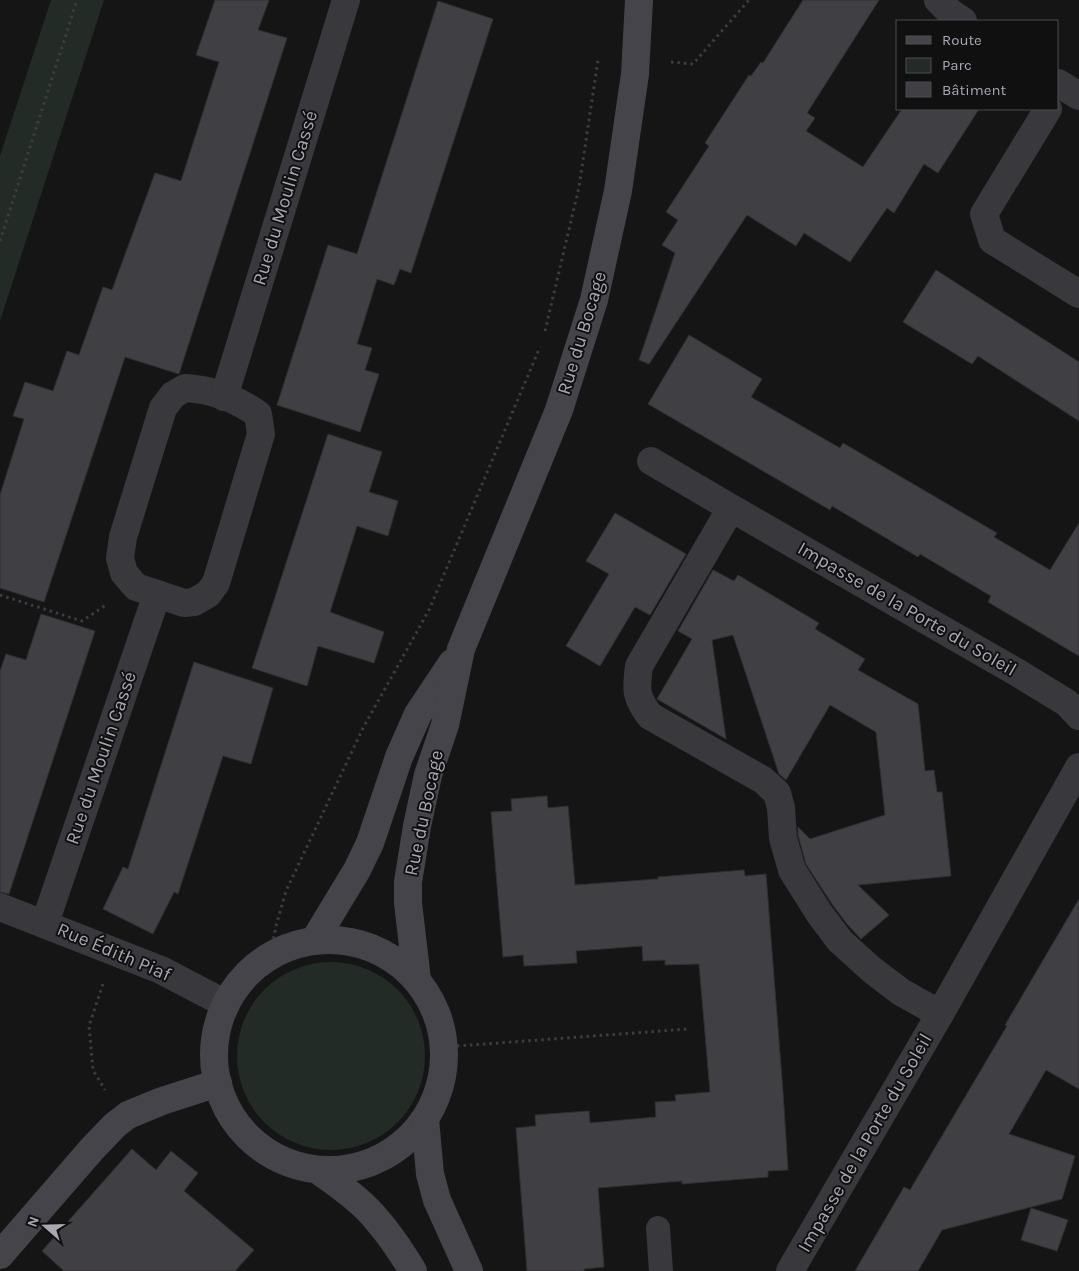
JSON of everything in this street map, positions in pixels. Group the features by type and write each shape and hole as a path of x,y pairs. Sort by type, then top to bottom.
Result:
{"main road":[{"name":"Rue du Bocage","path":"417,980 408,903 408,882 428,775 445,724 461,649 559,410 594,300 618,191 636,59 640,0"},
{"name":"Rue du Bocage","path":"314,941 352,878 370,843 399,757 418,714 461,649"},
{"path":"342,940 370,947 396,961 417,980 431,1000 440,1022 444,1047 443,1072 436,1096 425,1119 405,1142 379,1159 349,1168 318,1170 284,1161 254,1142 232,1116 218,1083 214,1057 217,1030 226,1004 241,981 262,962 287,948 314,941 342,940"},
{"path":"0,1255 115,1125 128,1115 162,1101 218,1083"},
{"path":"425,1119 430,1174 437,1200 469,1271"},
{"path":"318,1170 353,1197 376,1218 397,1245 413,1271"}],"street":[{"name":"Rue du Moulin Cassé","path":"224,397 346,0"},
{"path":"938,0 962,20"},
{"path":"1059,84 1079,96"},
{"path":"1047,110 984,214 992,240 1079,294"},
{"path":"185,388 203,389 242,403 258,414 261,434 216,583 208,594 194,602 184,603 146,590 124,573 120,558 123,537 163,408 173,395 185,388"},
{"name":"Impasse de la Porte du Soleil","path":"651,461 1018,673 1067,703 1079,716"},
{"name":"Impasse de la Porte du Soleil","path":"731,508 639,666 637,683 638,701 650,716 764,780 778,793 783,838 792,870 819,913 840,941 872,970 901,992 940,1014"},
{"name":"Rue du Moulin Cassé","path":"45,923 146,590"},
{"name":"Impasse de la Porte du Soleil","path":"790,1271 940,1014 1079,767"},
{"name":"Rue Édith Piaf","path":"0,907 161,970 226,1004"}],"lane":[{"path":"658,1228 661,1271"}],"path":[{"path":"0,241 77,0"},
{"path":"544,331 580,187 599,56 693,64 749,0"},
{"path":"270,958 276,926 286,891 363,728 429,610 542,341"},
{"path":"0,594 82,621 146,590"},
{"path":"104,981 89,1026 93,1070 106,1093"},
{"path":"444,1047 688,1029"}],"green space":[{"path":"51,0 104,0 0,321 0,156"},
{"path":"331,962 358,966 375,973 397,990 414,1012 421,1029 425,1056 421,1083 414,1100 397,1122 375,1139 358,1146 331,1150 304,1146 287,1139 265,1122 248,1100 241,1083 237,1056 241,1029 248,1012 265,990 287,973 304,966"}],"building":[{"path":"215,0 269,0 258,30 287,38 179,374 125,357 44,602 0,588 0,495 24,419 13,416 25,382 53,391 67,351 79,355 103,287 112,290 155,173 181,181 219,62 196,55"},
{"path":"803,0 879,0 807,113 815,118 806,131 863,167 901,110 978,110 938,173 924,164 894,213 887,208 850,262 804,233 796,246 747,215 649,364 639,360 675,253 662,245 678,220 666,212 709,146 705,143 749,75 751,76 761,62 763,63"},
{"path":"438,1 493,19 411,273 400,269 394,285 377,279 357,344 372,348 365,370 379,374 360,432 277,405 328,245 357,254"},
{"path":"936,270 1079,362 1079,421 978,356 972,364 903,322"},
{"path":"689,335 762,379 751,397 840,448 843,443 997,533 994,537 1050,570 1079,523 1079,656 988,602 991,596 920,554 918,557 832,506 830,510 648,404"},
{"path":"328,434 382,452 369,492 398,501 388,536 357,526 330,612 384,632 374,663 318,646 307,686 252,668"},
{"path":"615,513 686,554 650,615 635,607 600,666 566,646 609,574 586,561"},
{"path":"713,570 734,581 738,575 819,623 815,629 865,659 858,670 918,704 925,771 934,770 937,792 942,792 951,876 858,885 889,915 861,939 832,904 806,864 798,835 798,827 810,839 885,815 876,732 830,705 786,780 779,774 733,635 712,640 726,739 657,699 692,639 678,631"},
{"path":"41,614 95,631 9,894 0,892 0,671 6,654 26,660"},
{"path":"194,662 273,688 251,764 223,756 178,894 174,892 153,934 103,909 123,867 128,869"},
{"path":"547,796 548,808 568,806 575,885 744,870 745,876 766,874 783,1092 788,1170 768,1171 768,1177 682,1184 682,1181 598,1188 604,1267 584,1269 584,1271 527,1271 516,1128 536,1126 535,1115 589,1111 590,1123 656,1117 655,1102 676,1101 675,1095 710,1092 699,964 665,965 665,960 643,961 642,946 576,951 577,963 524,966 523,955 503,957 491,812 512,811 511,799"},
{"path":"1079,899 1079,1089 1046,1070 1009,1134 1075,1156 1062,1199 942,1230 918,1271 855,1271 904,1187 910,1190 1007,1026 1005,1025"},
{"path":"132,1149 156,1170 171,1151 198,1173 184,1191 254,1250 235,1271 64,1271 42,1251"},
{"path":"1031,1208 1068,1220 1057,1251 1021,1240"}]}
